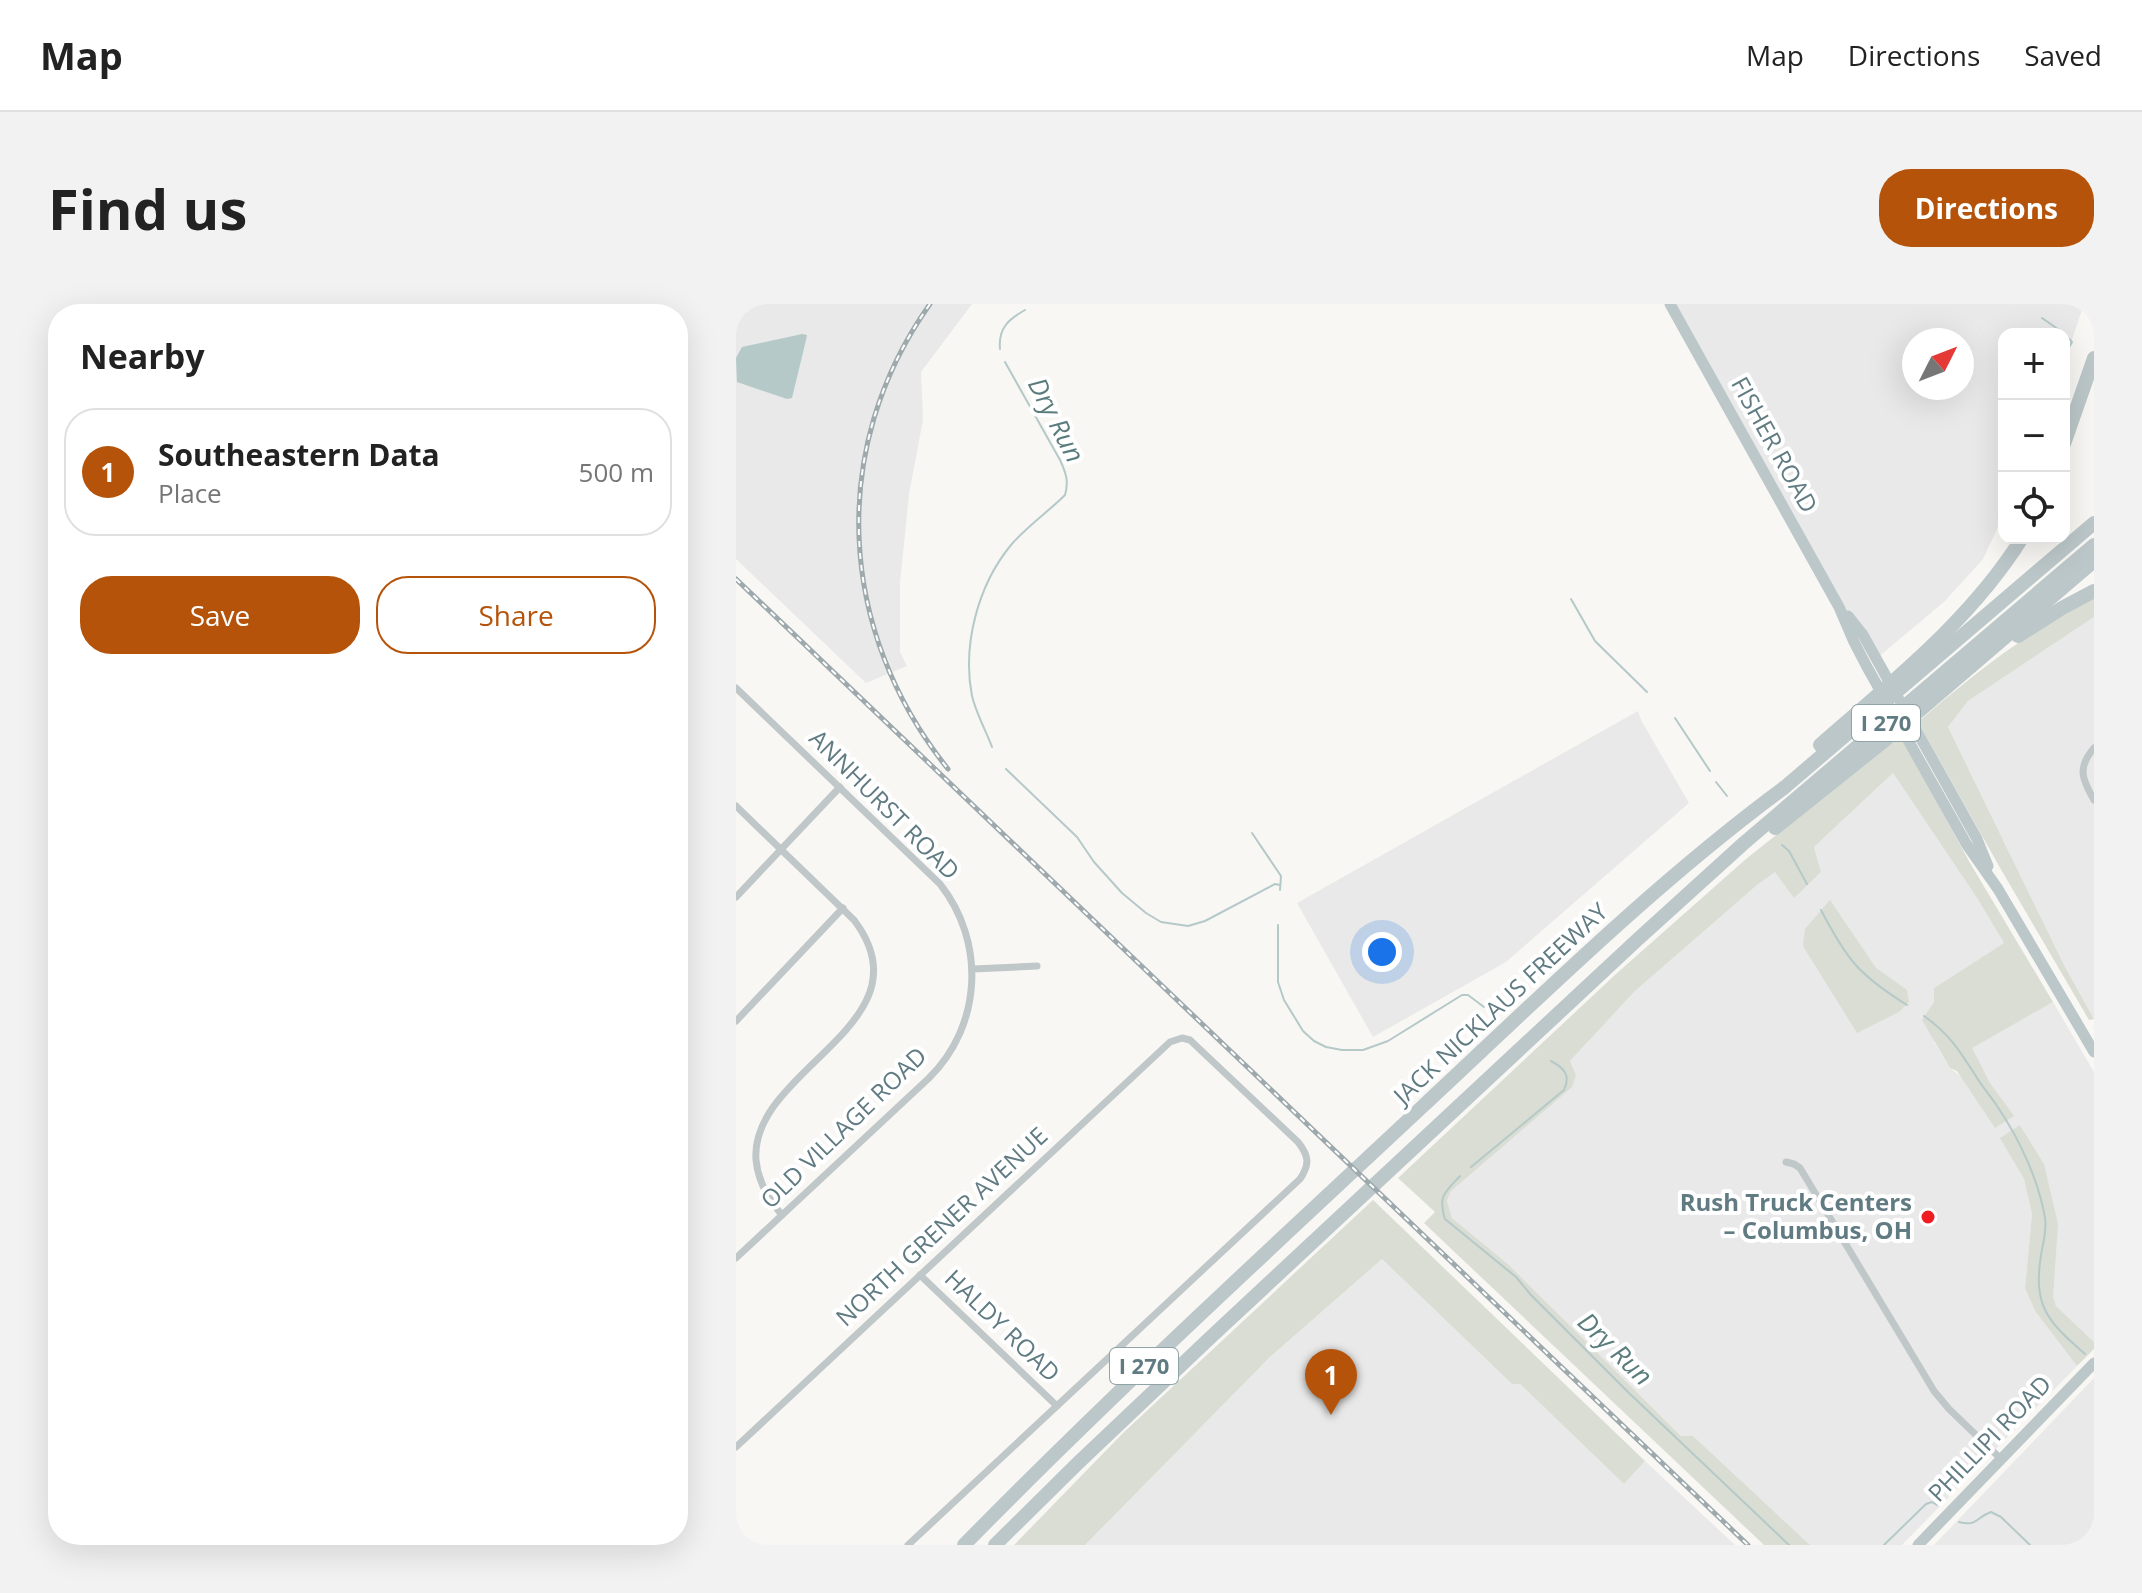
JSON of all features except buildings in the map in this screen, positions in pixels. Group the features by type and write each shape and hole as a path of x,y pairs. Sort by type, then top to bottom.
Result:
{"highway":[{"path":"2070,427 2094,358"},
{"path":"2070,437 2094,379"},
{"name":"JACK NICKLAUS FREEWAY","path":"964,1545 1134,1375 1610,932 1734,824 1785,787 2094,523"},
{"path":"1734,824 1779,780 1950,630 1990,585 2018,544"},
{"name":"JACK NICKLAUS FREEWAY","path":"995,1545 1078,1463 1637,940 1744,843 2094,545"},
{"path":"1680,903 1817,796 2094,561"},
{"path":"1961,674 2041,621 2094,591"}],"main road":[{"name":"FISHER ROAD","path":"1670,304 1839,607 1854,642 1872,663 1919,748 1967,845 1998,889 2094,1052"},
{"name":"PHILLIPI ROAD","path":"1918,1545 2094,1363"}],"street":[{"name":"ANNHURST ROAD","path":"736,688 931,874 955,906 968,936 973,969"},
{"path":"2094,748 2082,769 2083,779 2094,800"},
{"path":"736,897 840,787"},
{"path":"736,806 861,929 873,970 870,992 854,1021 779,1100 763,1122 756,1147 759,1175 768,1196 782,1215"},
{"path":"736,1021 843,908"},
{"path":"973,969 1037,966"},
{"name":"OLD VILLAGE ROAD","path":"736,1258 945,1060 965,1022 973,969"},
{"name":"NORTH GRENER AVENUE","path":"736,1447 1170,1042 1186,1039 1199,1047 1298,1142 1308,1160 1306,1170 1300,1179 1057,1406"},
{"path":"1786,1162 1800,1168 1934,1391 2001,1459"},
{"name":"HALDY ROAD","path":"920,1275 1057,1406"},
{"path":"908,1545 1057,1406"}],"shaded area":[{"path":"736,304 972,304 921,372 923,420 909,494 900,583 900,652 907,666 866,683 736,559"},
{"path":"1670,304 2084,304 2070,345 2070,328 1998,328 1998,527 1983,559 1945,601 1876,659 1839,607"},
{"path":"807,335 792,398 737,382 736,358 742,347"},
{"path":"2094,597 2094,617 1968,701 1948,727 2064,965 2094,1019 2089,1020 1918,722 2002,654"},
{"path":"2094,617 2094,1019 2064,965 1948,727 1968,701"},
{"path":"1638,711 1689,803 1506,962 1373,1037 1297,903"},
{"path":"1901,736 1970,863 2053,1002 1972,1048 1990,1083 2014,1116 1995,1128 1957,1071 1950,1068 1922,1020 1934,1002 1934,988 2004,943 1893,773 1814,847 1821,872 1794,898 1775,872 1635,991 1570,1061 1576,1075 1572,1087 1451,1191 1447,1201 1452,1218 1509,1265 1681,1436 1693,1436 1810,1545 1764,1545 1424,1223 1435,1212 1398,1178 1616,974 1746,859"},
{"path":"1893,773 2004,943 1934,988 1934,1042 1950,1068 2013,1116 1971,1048 2053,1002 2094,1072 2094,1342 2056,1306 2044,1164 2020,1125 2001,1138 2024,1179 2032,1214 2025,1288 2035,1311 2077,1366 1902,1545 1810,1545 1693,1436 1681,1436 1509,1265 1452,1218 1447,1201 1451,1191 1576,1075 1570,1061 1635,991 1776,871 1794,897 1821,872 1814,847"},
{"path":"1830,900 1876,968 1907,990 1909,1002 1899,1012 1857,1033 1803,946 1805,929"},
{"path":"2020,1125 2044,1164 2058,1224 2053,1296 2056,1306 2094,1342 2094,1349 2077,1366 2035,1311 2025,1288 2032,1214 2024,1179 2000,1138"},
{"path":"1373,1200 1645,1461 1624,1484 1520,1384 1512,1384 1382,1259 1270,1357 1085,1545 1014,1545 1123,1433"},
{"path":"1382,1259 1512,1384 1520,1384 1624,1484 1645,1461 1735,1545 1085,1545 1270,1357"},
{"path":"2094,1378 2094,1545 1934,1545"}],"waterway":[{"name":"Dry Run","path":"1000,349 1001,335 1006,325 1025,310"},
{"path":"2042,318 2056,328"},
{"path":"2070,340 2070,346"},
{"name":"Dry Run","path":"992,747 972,696 969,677 975,616 999,561 1017,538 1065,495 1067,485 1060,460 1005,362"},
{"path":"1571,599 1595,641 1647,692"},
{"path":"1675,718 1710,771"},
{"name":"Dry Run","path":"1006,769 1077,837 1094,862 1122,893 1161,922 1188,926 1205,921 1275,884 1280,885"},
{"path":"1716,782 1727,796"},
{"name":"Dry Run","path":"1252,833 1281,876 1280,890"},
{"path":"1782,845 1789,851 1807,884"},
{"path":"1821,910 1856,965 1877,985 1907,1005"},
{"name":"Dry Run","path":"1278,925 1278,982 1284,1000 1303,1031 1326,1047 1363,1050 1388,1041 1462,995 1468,995 1484,1007"},
{"path":"1924,1016 1955,1046 2005,1118 2020,1146 2038,1189 2045,1218 2039,1273 2041,1300 2052,1322 2085,1354"},
{"name":"Dry Run","path":"1471,1167 1564,1090 1567,1080 1565,1072 1551,1061"},
{"name":"Dry Run","path":"1460,1176 1442,1200 1445,1219 1516,1277 1629,1393 1789,1545"},
{"name":"Dry Run","path":"1884,1545 1926,1504 1932,1502 1937,1505"},
{"name":"Dry Run","path":"1959,1522 1974,1522 1991,1512 2001,1517 2030,1545"}],"railway":[{"path":"930,304 897,360 874,419 861,479 859,540 867,600 884,659 911,716 948,769"},
{"path":"736,579 1748,1545"}],"place":[{"name":"Rush Truck Centers – Columbus, OH","path":"1928,1217"},
{"name":"Southeastern Data","path":"1331,1415"}]}
